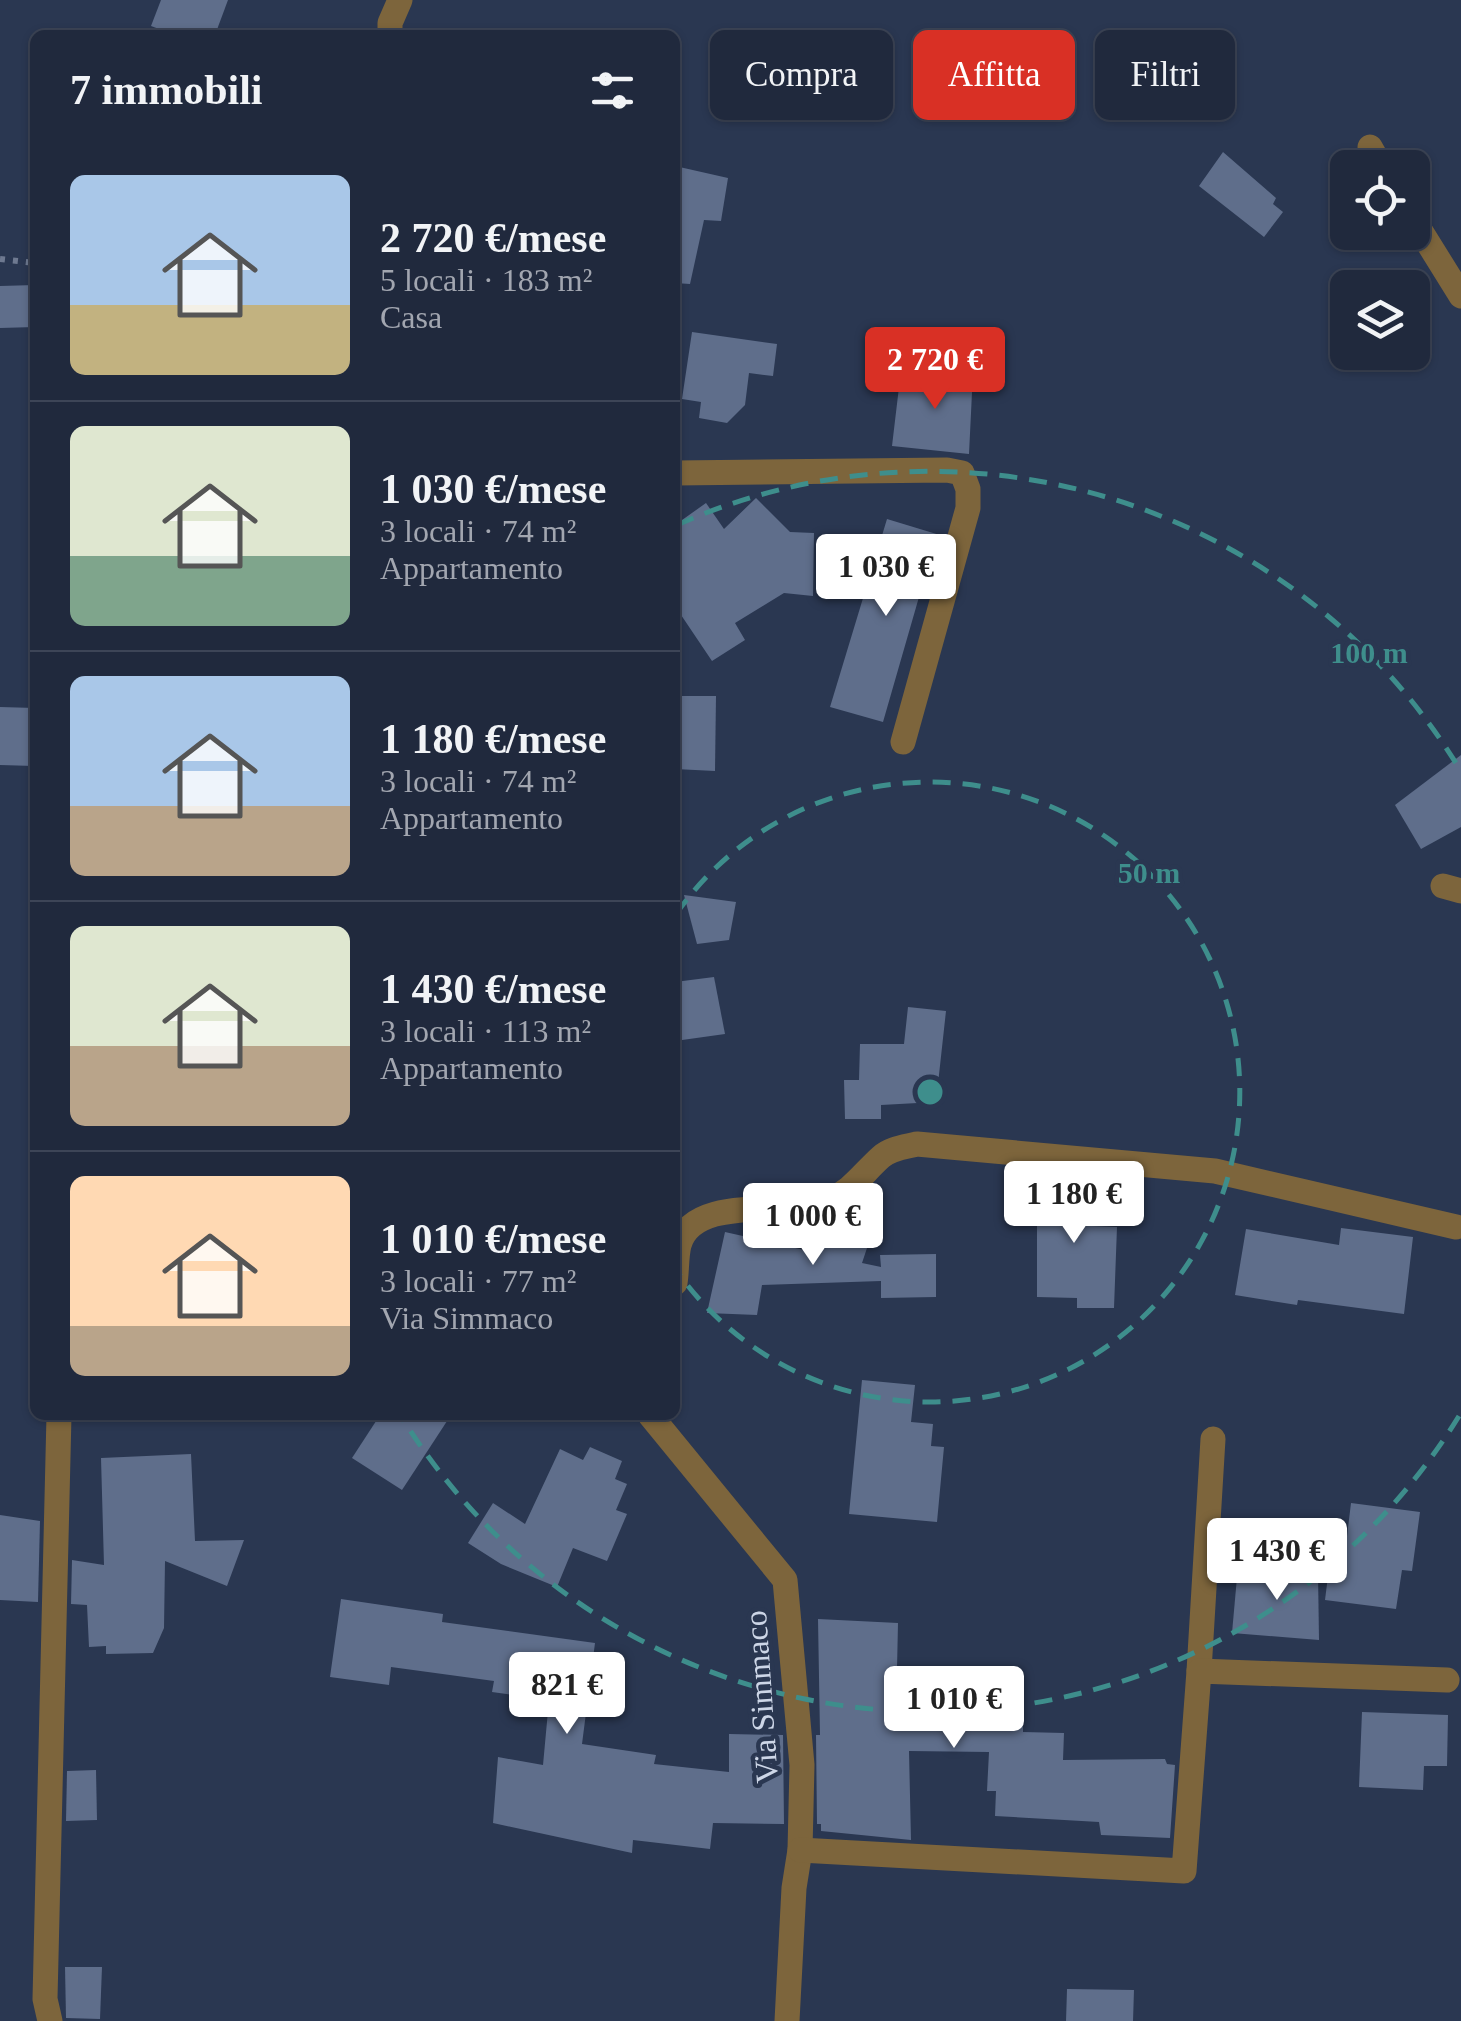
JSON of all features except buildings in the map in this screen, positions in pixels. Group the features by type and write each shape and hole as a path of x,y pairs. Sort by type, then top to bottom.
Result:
{"street":[{"path":"390,30 400,0"},
{"path":"1430,246 1461,296"},
{"path":"680,473 962,473 968,489 968,508 903,742"},
{"path":"680,1244 690,1228 708,1216 786,1205 818,1206 852,1188 892,1150 917,1144 1215,1171 1456,1226"},
{"path":"50,2021 44,1999 59,1420"},
{"name":"Via Simmaco","path":"654,1420 785,1580 802,1765 787,2021"},
{"path":"800,1850 1184,1870 1213,1439"},
{"path":"1199,1671 1447,1680"}],"path":[{"path":"0,259 30,262"}]}
